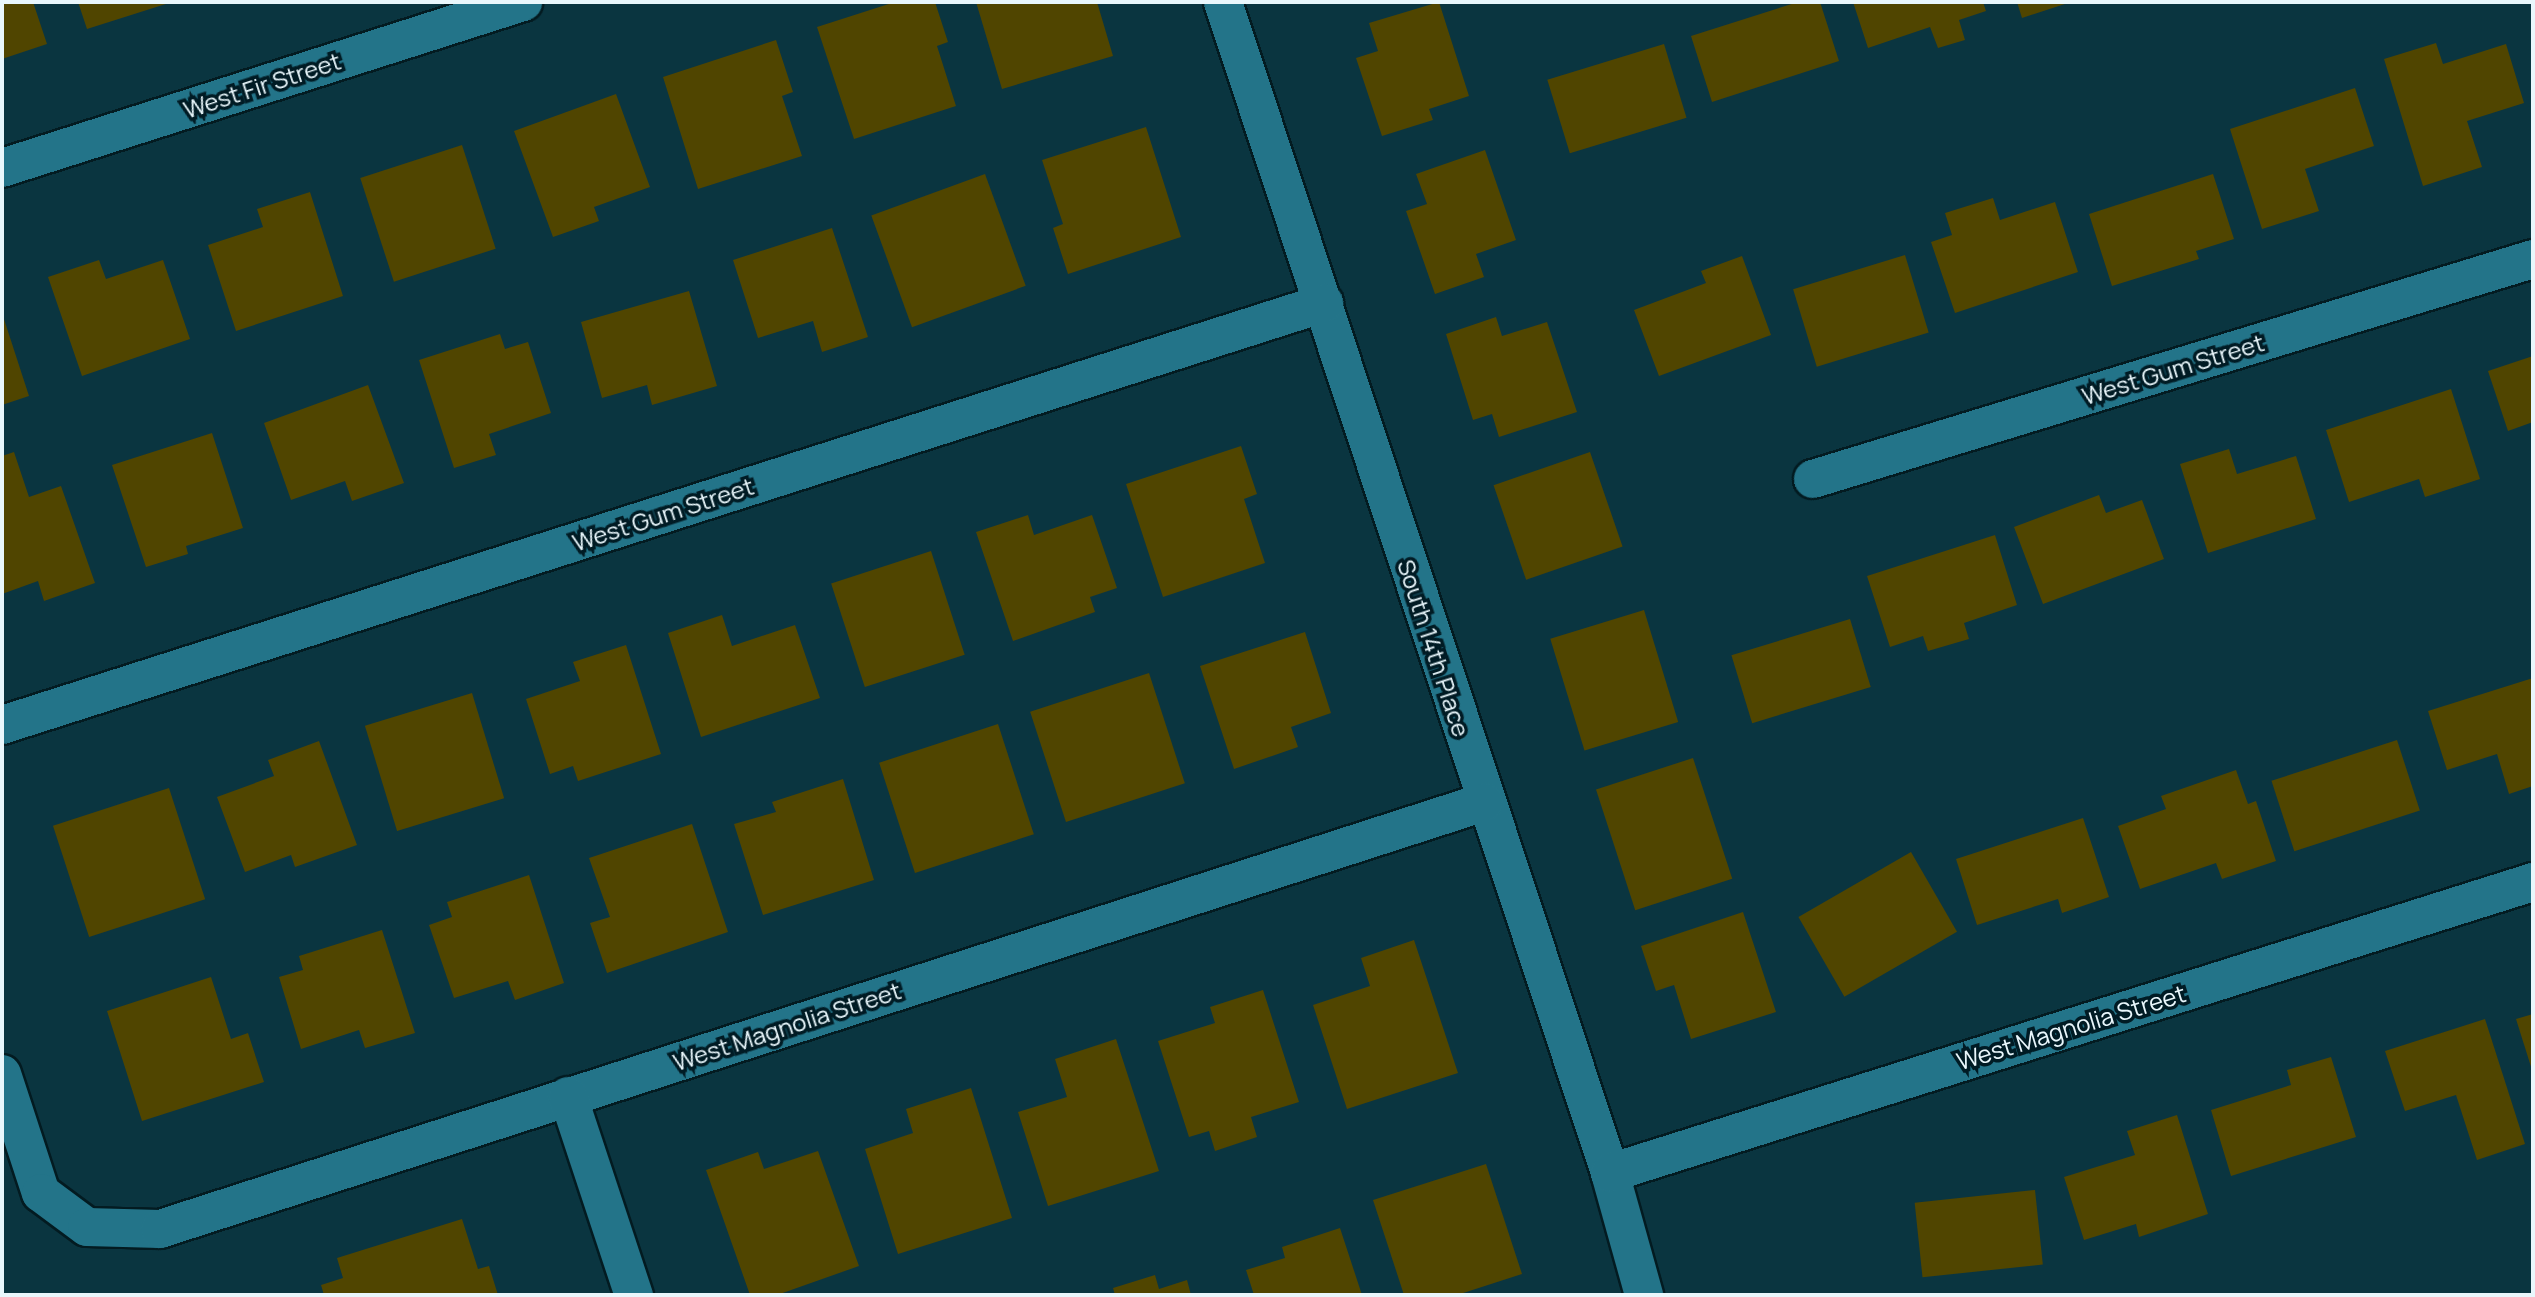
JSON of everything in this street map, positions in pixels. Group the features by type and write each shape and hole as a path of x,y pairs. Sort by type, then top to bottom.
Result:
{"street":[{"name":"West Fir Street","path":"2,168 523,2"},
{"name":"South 14th Place","path":"1223,2 1324,303 1484,802 1610,1173 1644,1295"},
{"name":"West Gum Street","path":"1813,479 2533,259"},
{"name":"West Gum Street","path":"2,725 1324,303"},
{"name":"West Magnolia Street","path":"2,1074 41,1193 87,1227 160,1229 1484,802"},
{"name":"West Magnolia Street","path":"1610,1173 2533,882"},
{"path":"568,1096 634,1295"}],"building":[{"path":"2,2 33,2 47,44 2,59"},
{"path":"78,2 169,2 169,3 87,29"},
{"path":"895,2 935,2 948,42 937,46 956,106 854,139 817,27"},
{"path":"976,2 1097,2 1113,56 1002,89"},
{"path":"1439,2 1469,96 1429,109 1433,120 1382,136 1356,58 1378,51 1369,23"},
{"path":"1798,2 1820,2 1839,61 1712,102 1691,36"},
{"path":"1853,2 1983,2 1986,11 1959,20 1965,40 1938,48 1930,27 1868,48"},
{"path":"2017,2 2068,2 2068,3 2022,18"},
{"path":"776,40 793,92 782,96 802,156 698,189 663,77"},
{"path":"2436,43 2443,64 2506,44 2524,103 2467,121 2482,167 2423,186 2384,59"},
{"path":"1664,44 1687,118 1570,153 1547,80"},
{"path":"2355,88 2374,146 2305,169 2319,211 2262,229 2230,129"},
{"path":"616,94 650,187 594,207 599,221 553,237 514,131"},
{"path":"1146,127 1181,237 1068,274 1053,228 1063,224 1042,160"},
{"path":"462,145 496,249 394,282 360,178"},
{"path":"1485,150 1516,240 1476,254 1484,277 1435,294 1406,211 1427,204 1416,174"},
{"path":"985,174 1026,286 912,327 871,215"},
{"path":"2213,174 2234,239 2196,251 2199,259 2112,286 2089,214"},
{"path":"310,192 343,296 236,331 208,245 263,227 257,209"},
{"path":"1993,198 2000,220 2055,202 2078,272 1955,313 1931,242 1952,235 1945,213"},
{"path":"832,228 868,337 822,352 813,321 758,338 733,260"},
{"path":"1905,255 1929,332 1817,367 1793,289"},
{"path":"1742,256 1771,335 1659,376 1634,310 1706,283 1701,271"},
{"path":"99,260 106,279 163,260 190,339 82,376 48,277"},
{"path":"689,291 717,386 652,405 647,385 602,398 581,322"},
{"path":"2,313 29,396 2,405"},
{"path":"1496,317 1502,336 1547,322 1577,412 1499,437 1492,414 1473,420 1446,334"},
{"path":"500,334 505,349 528,342 551,413 489,434 496,455 454,468 419,360"},
{"path":"2533,356 2533,422 2508,431 2488,371"},
{"path":"368,385 404,483 352,501 345,481 291,500 264,423"},
{"path":"2451,389 2480,479 2425,497 2419,479 2349,502 2326,430"},
{"path":"212,433 243,528 186,546 188,554 146,567 112,465"},
{"path":"1241,446 1257,494 1244,499 1265,563 1163,597 1126,484"},
{"path":"2229,449 2237,474 2296,456 2316,519 2208,553 2180,464"},
{"path":"14,452 29,497 61,486 95,583 44,601 38,581 2,594 2,456"},
{"path":"1590,452 1623,547 1526,580 1494,485"},
{"path":"2099,495 2106,513 2142,500 2164,559 2043,604 2014,527"},
{"path":"1028,515 1034,535 1092,515 1117,588 1090,597 1095,612 1013,641 976,532"},
{"path":"1995,535 2017,605 1964,623 1969,639 1928,651 1923,636 1890,647 1867,576"},
{"path":"931,551 965,655 865,687 831,583"},
{"path":"1644,610 1678,722 1584,751 1550,639"},
{"path":"722,615 732,646 795,625 820,698 701,737 668,633"},
{"path":"1850,619 1871,687 1752,723 1731,655"},
{"path":"1305,632 1331,713 1291,727 1298,747 1234,769 1200,666"},
{"path":"626,645 661,754 578,781 573,766 550,774 526,699 580,681 573,662"},
{"path":"1149,673 1185,783 1066,822 1030,712"},
{"path":"2533,678 2533,786 2509,794 2497,754 2447,770 2428,711"},
{"path":"472,693 504,798 397,831 365,726"},
{"path":"998,724 1034,834 915,873 879,763"},
{"path":"2397,740 2420,810 2294,851 2271,781"},
{"path":"319,741 357,845 295,867 291,855 245,872 217,797 274,776 268,760"},
{"path":"1693,758 1732,879 1635,910 1596,790"},
{"path":"2236,770 2248,804 2256,801 2276,861 2222,879 2216,863 2140,889 2118,826 2166,809 2161,796"},
{"path":"843,779 874,880 763,915 734,824 776,812 772,802"},
{"path":"169,788 205,899 89,937 53,826"},
{"path":"2083,818 2109,897 2062,913 2058,899 1977,925 1956,859"},
{"path":"692,824 728,932 607,973 590,923 610,917 589,858"},
{"path":"1911,852 1957,932 1844,997 1798,917"},
{"path":"529,875 564,983 515,1000 508,981 454,998 429,925 452,917 447,902"},
{"path":"1743,912 1776,1012 1691,1039 1674,985 1656,991 1641,946"},
{"path":"382,930 415,1033 365,1048 359,1030 301,1049 279,977 303,970 299,956"},
{"path":"1414,940 1458,1073 1347,1109 1313,1005 1370,986 1361,958"},
{"path":"211,977 231,1039 248,1033 264,1082 142,1121 107,1011"},
{"path":"1263,990 1299,1102 1251,1117 1257,1137 1215,1151 1209,1131 1189,1137 1158,1041 1215,1023 1210,1007"},
{"path":"2533,1014 2533,1070 2532,1070 2516,1019"},
{"path":"2485,1019 2525,1144 2477,1160 2456,1095 2405,1111 2385,1051"},
{"path":"1116,1039 1159,1171 1048,1206 1018,1112 1067,1097 1055,1059"},
{"path":"2331,1057 2356,1137 2231,1176 2211,1110 2291,1085 2287,1070"},
{"path":"971,1088 1012,1218 898,1254 865,1149 913,1133 906,1109"},
{"path":"2177,1115 2208,1214 2139,1237 2136,1224 2084,1240 2064,1177 2135,1155 2127,1131"},
{"path":"818,1151 859,1266 777,1295 750,1295 706,1170 758,1152 764,1169"},
{"path":"1486,1164 1522,1274 1457,1295 1404,1295 1373,1200"},
{"path":"2035,1190 2043,1265 1923,1277 1915,1203"},
{"path":"462,1219 478,1269 489,1266 498,1295 324,1295 321,1285 343,1278 337,1258"},
{"path":"1340,1228 1362,1295 1254,1295 1246,1270 1285,1258 1282,1247"},
{"path":"1155,1275 1159,1289 1187,1280 1191,1295 1115,1295 1113,1288"}]}
